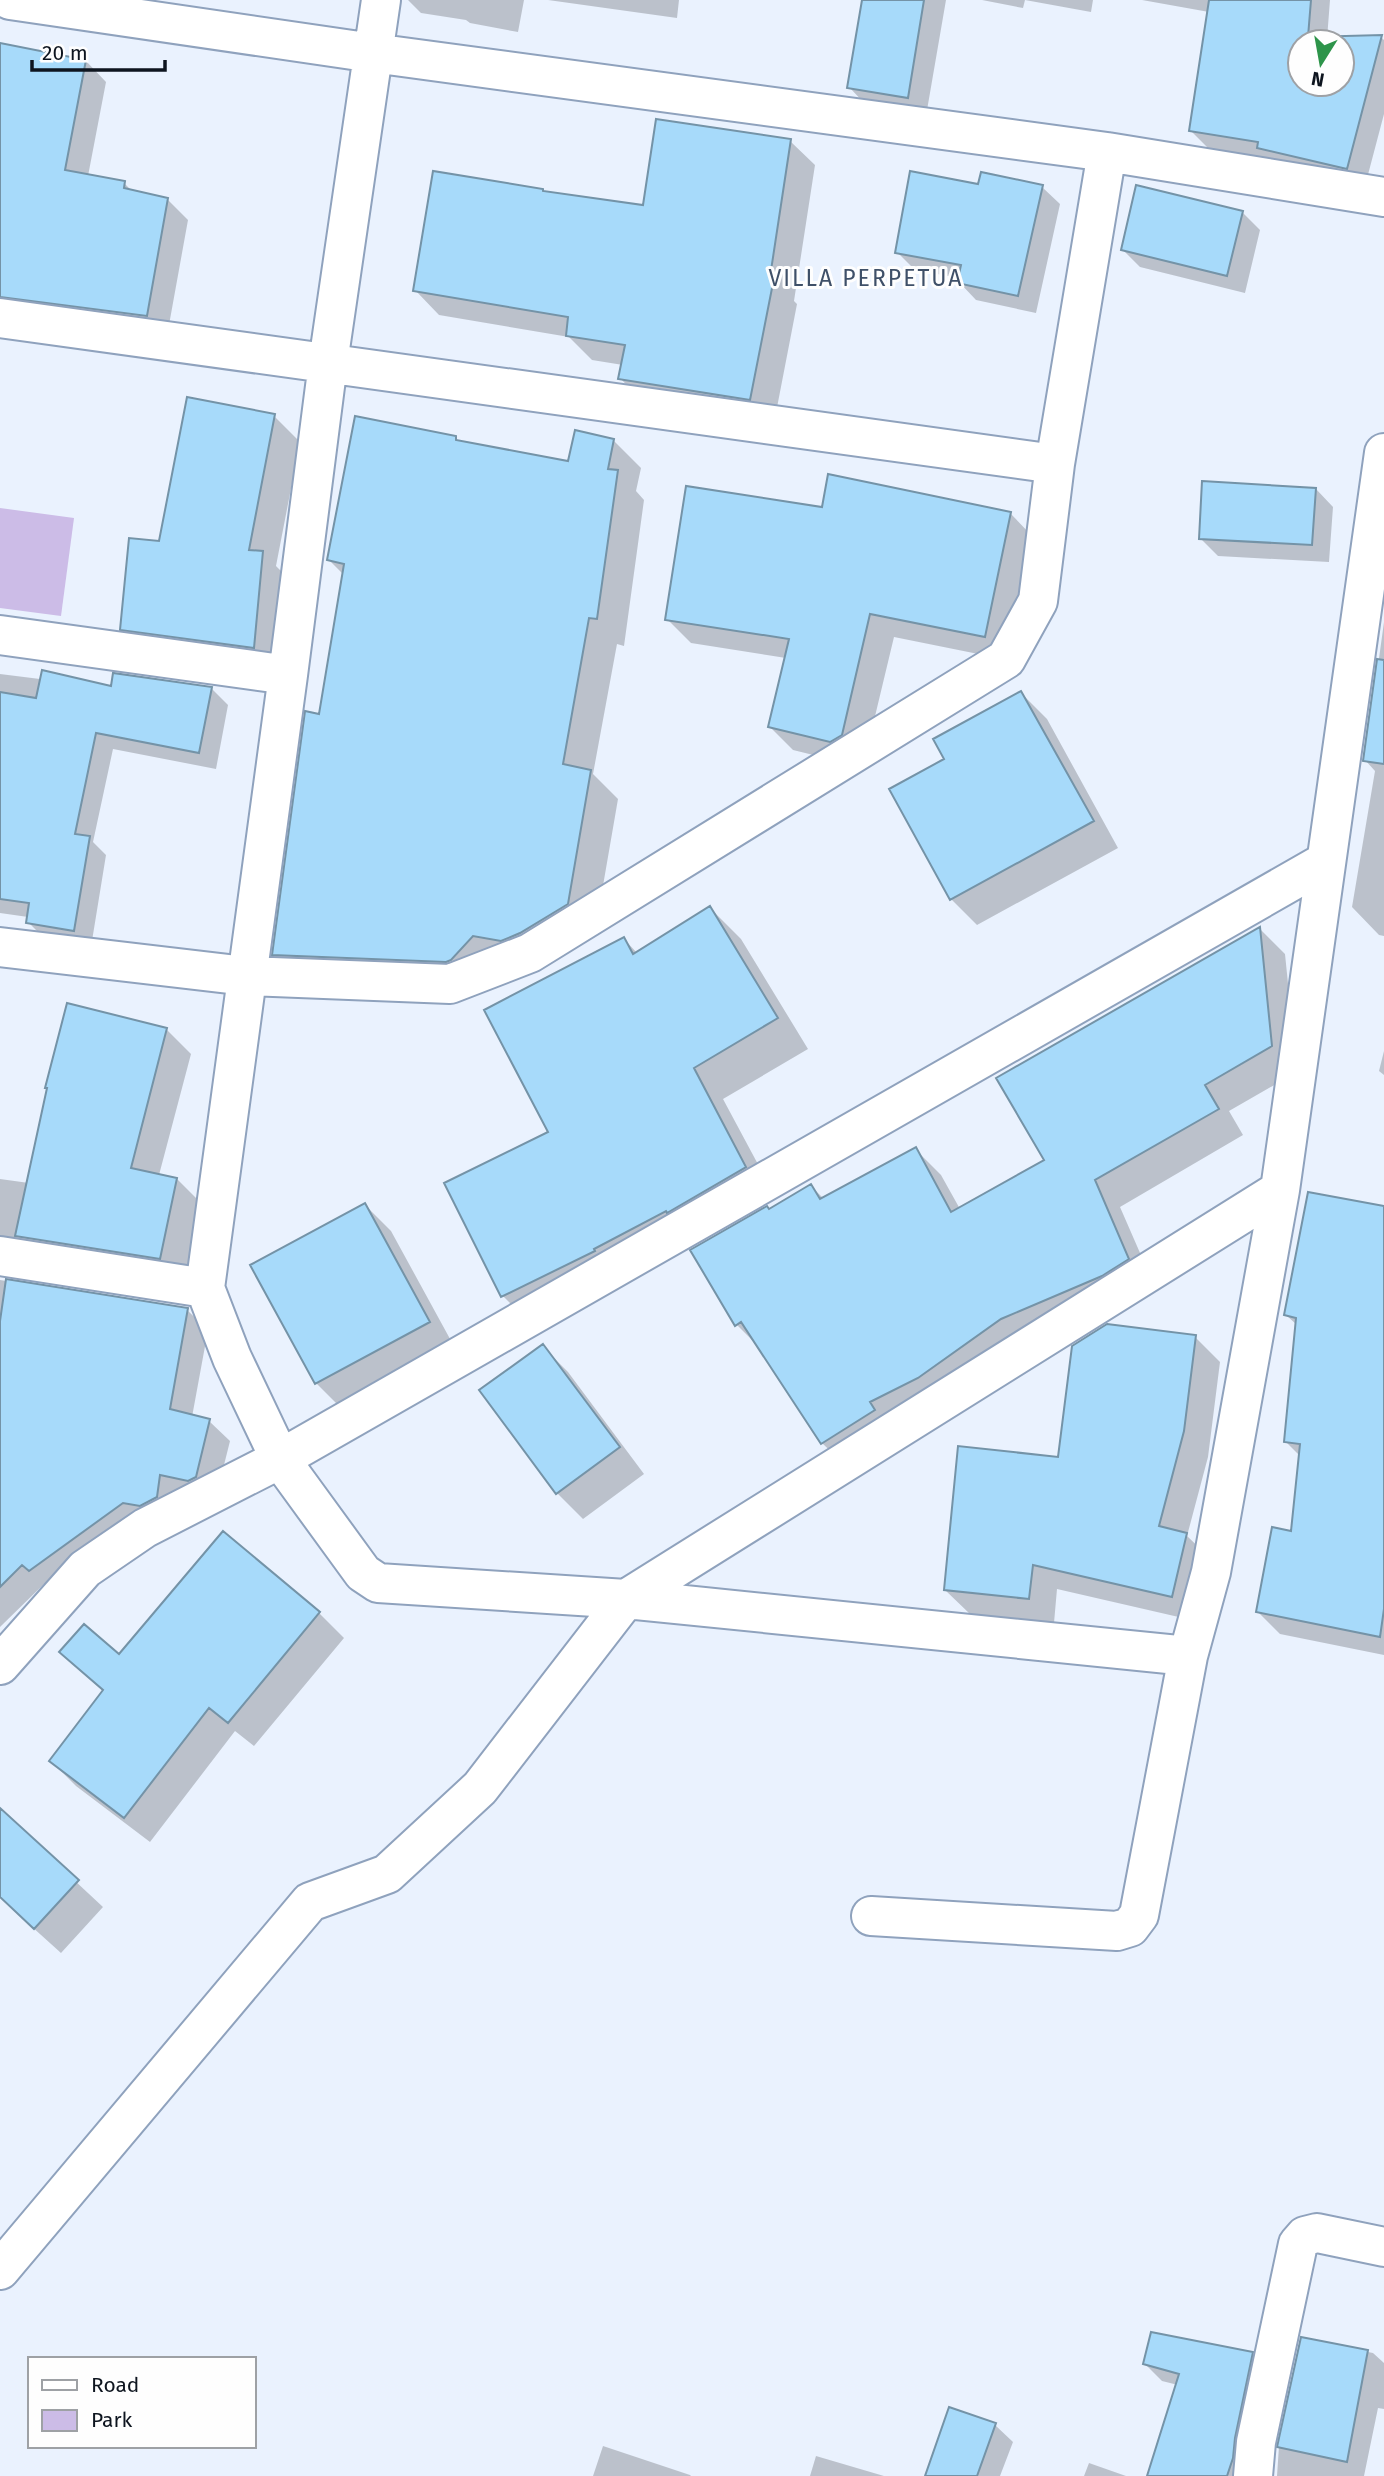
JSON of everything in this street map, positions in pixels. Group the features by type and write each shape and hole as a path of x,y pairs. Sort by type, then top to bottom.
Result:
{"street":[{"path":"10,0 373,53 1107,152 1384,197"},
{"path":"381,0 328,363 205,1288 232,1358 280,1459 363,1573 378,1583 626,1600 1188,1656"},
{"path":"0,947 246,976 450,984 530,953 1006,659 1038,601 1055,464 1107,152"},
{"path":"0,318 1055,464"},
{"path":"871,1916 1117,1931 1130,1927 1139,1915 1188,1656 1211,1572 1280,1190 1384,453"},
{"path":"0,635 288,674"},
{"path":"0,1665 85,1569 145,1528 280,1459 1325,862"},
{"path":"0,2270 310,1902 387,1874 480,1788 626,1600 1280,1190"},
{"path":"0,1256 205,1288"},
{"path":"1253,2476 1256,2442 1298,2244 1304,2236 1317,2232 1384,2247"}],"green space":[{"path":"0,508 74,518 61,616 0,608"}],"building":[{"path":"862,0 924,0 908,98 847,88"},
{"path":"1209,0 1311,0 1309,28 1286,28 1286,98 1356,98 1356,36 1382,35 1347,169 1257,148 1258,142 1189,131"},
{"path":"0,43 86,60 65,170 125,181 124,188 168,198 147,316 0,297"},
{"path":"656,119 791,139 770,277 774,278 750,400 618,379 625,345 566,336 568,317 413,291 433,171 543,191 643,205"},
{"path":"910,171 978,184 981,172 1043,185 1018,296 957,283 961,265 895,253"},
{"path":"1136,185 1243,211 1227,276 1121,250"},
{"path":"187,397 275,414 249,550 263,551 254,648 120,630 129,538 159,541"},
{"path":"355,416 456,436 456,440 568,461 575,430 614,439 608,469 618,470 597,619 589,618 563,764 591,770 568,904 520,933 501,941 473,936 446,962 272,955 305,711 319,714 344,564 327,560"},
{"path":"828,474 1011,512 985,637 870,614 842,735 830,742 768,727 789,639 665,620 686,486 822,507"},
{"path":"1202,481 1316,488 1312,545 1199,539"},
{"path":"1377,659 1384,660 1384,764 1363,761"},
{"path":"42,670 111,686 113,673 212,687 199,753 96,733 75,834 90,836 74,931 26,923 29,903 0,899 0,692 36,698"},
{"path":"1021,691 1094,821 950,900 889,789 944,759 933,739"},
{"path":"710,906 778,1018 694,1068 746,1167 667,1213 666,1211 594,1249 595,1251 501,1297 444,1183 548,1132 484,1010 624,937 633,954"},
{"path":"1260,927 1272,1046 1205,1085 1219,1109 1095,1180 1129,1259 1102,1276 1001,1319 918,1378 870,1402 875,1410 821,1444 741,1322 735,1326 690,1250 811,1184 820,1199 916,1147 951,1212 1044,1160 996,1078"},
{"path":"67,1003 167,1028 131,1168 177,1178 160,1259 15,1236 45,1088"},
{"path":"1308,1192 1384,1206 1384,1609 1380,1637 1256,1612 1272,1527 1291,1531 1300,1444 1284,1442 1296,1318 1284,1315"},
{"path":"365,1203 430,1322 315,1384 250,1265"},
{"path":"6,1279 188,1308 170,1409 210,1419 196,1477 188,1481 160,1475 157,1497 140,1506 123,1503 29,1571 22,1565 0,1587 0,1321"},
{"path":"1107,1324 1196,1335 1184,1431 1159,1526 1187,1533 1172,1597 1033,1565 1029,1599 944,1590 958,1446 1058,1457 1072,1346"},
{"path":"543,1344 620,1447 556,1494 479,1390"},
{"path":"223,1531 320,1612 228,1723 209,1708 124,1818 49,1761 103,1690 59,1652 84,1624 119,1654"},
{"path":"0,1808 79,1880 34,1929 0,1897"},
{"path":"1151,2332 1253,2352 1233,2458 1227,2476 1147,2476 1179,2374 1143,2364"},
{"path":"1301,2337 1368,2350 1347,2462 1277,2447"},
{"path":"949,2407 996,2423 977,2476 925,2476"}],"district":[{"name":"VILLA PERPETUA","path":"866,278"}]}
